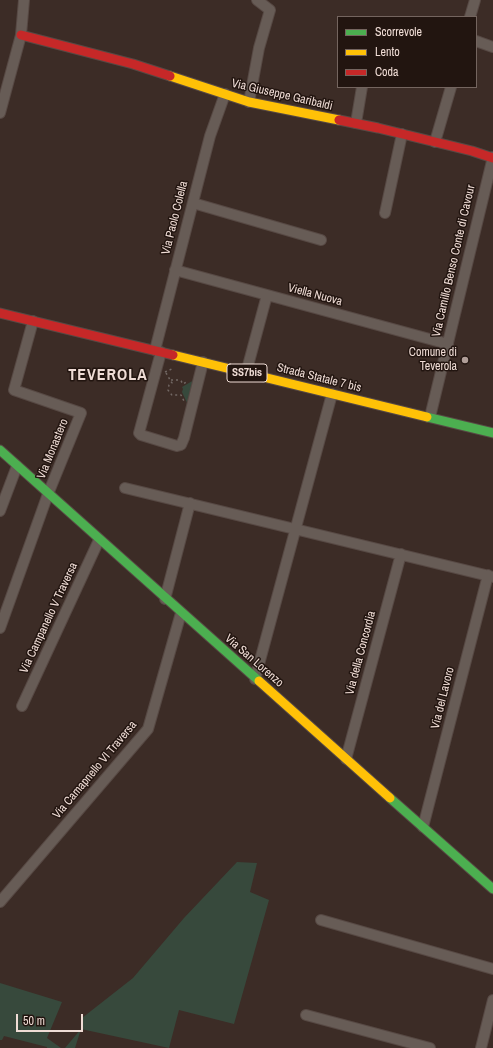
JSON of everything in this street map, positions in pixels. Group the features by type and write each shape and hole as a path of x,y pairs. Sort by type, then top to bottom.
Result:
{"street":[{"path":"1,107 21,35 24,0"},
{"path":"250,102 259,48 270,10 257,0"},
{"path":"470,16 475,0"},
{"name":"Via Giuseppe Garibaldi","path":"21,35 133,64 250,102 356,123 493,157"},
{"path":"477,41 493,46"},
{"path":"356,123 362,88"},
{"path":"435,142 451,88"},
{"name":"Via Paolo Colella","path":"203,362 181,445 177,446 141,435 139,433 176,270 210,136 225,94"},
{"path":"385,213 402,134"},
{"name":"Via Camillo Benso Conte di Cavour","path":"430,418 493,157"},
{"path":"193,203 321,240"},
{"name":"Viella Nuova","path":"176,270 448,344"},
{"path":"246,372 267,295"},
{"name":"Strada Statale 7 bis","path":"0,313 493,433"},
{"name":"Via Monastero","path":"33,321 14,390 81,413 48,494"},
{"path":"255,679 332,394"},
{"name":"Via San Lorenzo","path":"0,450 166,600 493,889"},
{"path":"0,511 17,466"},
{"path":"125,488 490,576"},
{"path":"0,628 48,494"},
{"path":"166,600 190,504"},
{"name":"Via Campanello V Traversa","path":"22,706 99,540"},
{"name":"Via della Concordia","path":"346,759 401,554"},
{"name":"Via del Lavoro","path":"423,827 490,576"},
{"name":"Via Camapnello VI Traversa","path":"0,902 148,729 181,613"},
{"path":"321,920 493,969"},
{"path":"481,1048 493,1000"},
{"path":"306,1015 430,1048"}],"path":[{"path":"171,380 165,372 174,368"},
{"path":"171,380 178,380 183,384 188,381"},
{"path":"171,380 172,383 169,385 168,390 172,395 181,395 186,406"}],"green space":[{"path":"194,380 188,405 182,392 182,387"},
{"path":"237,862 257,863 250,892 269,900 234,1024 179,1010 169,1048 81,1029 82,1018 133,978 184,918"},
{"path":"0,983 62,1002 47,1038 61,1048 47,1048 4,1036 2,1040 0,1040"},
{"path":"81,1029 75,1048 65,1048"}],"traffic: fast":[{"path":"427,417 493,433"},
{"path":"0,450 259,681"},
{"path":"390,798 493,889"}],"traffic: slow":[{"path":"170,76 249,102 339,120"},
{"path":"173,355 427,417"},
{"path":"259,681 390,798"}],"traffic: jam":[{"path":"21,35 133,64 170,76"},
{"path":"339,120 472,151 493,158"},
{"path":"0,313 173,355"}],"place":[{"name":"Comune di Teverola","path":"465,360"}],"district":[{"name":"TEVEROLA","path":"108,376"}]}
